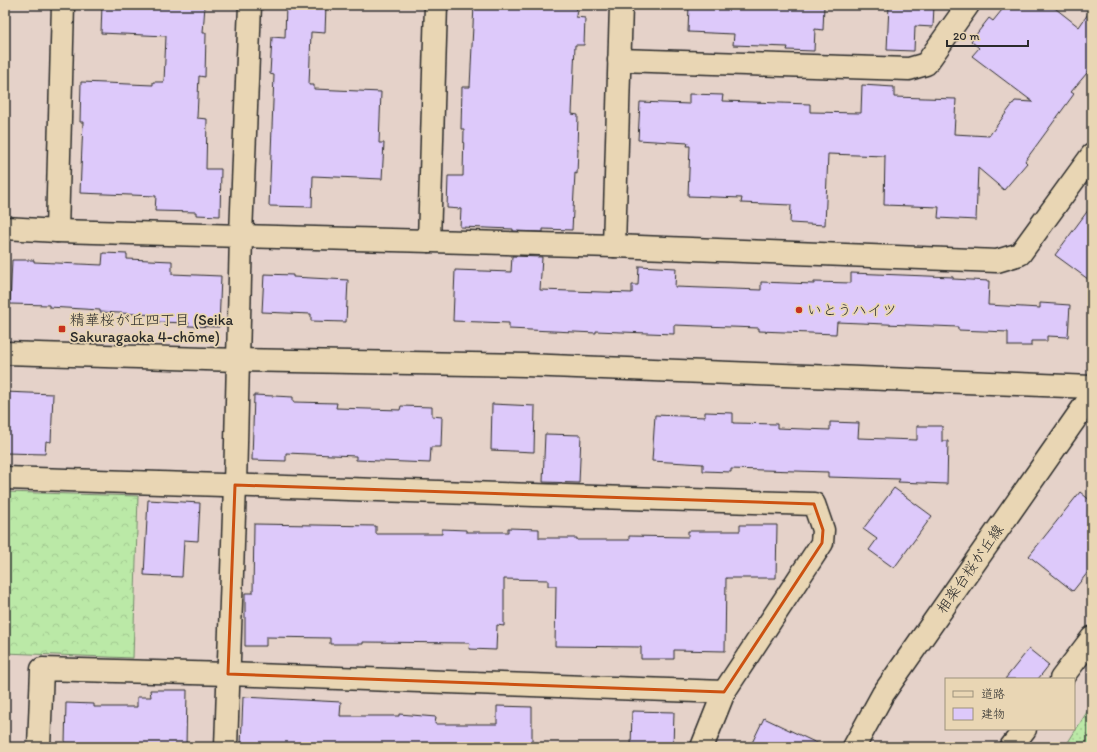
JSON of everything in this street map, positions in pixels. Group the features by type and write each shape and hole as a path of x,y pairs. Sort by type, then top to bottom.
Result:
{"street":[{"path":"57,231 64,5"},
{"path":"226,747 235,485 241,235 250,5"},
{"path":"428,241 436,5"},
{"path":"614,246 621,5"},
{"path":"619,60 909,70 926,64 968,5"},
{"path":"5,228 57,231 614,246 997,261 1020,254 1092,155"},
{"path":"5,353 238,360 525,365 1092,387"},
{"name":"相楽台桜が丘線","path":"854,747 883,694 1092,395"},
{"path":"5,478 814,504 823,530 822,543 724,692 702,747"},
{"path":"1062,678 1092,638"},
{"path":"39,747 42,669 228,674 724,692"},
{"path":"1011,747 1024,730"}],"highlighted area":[{"path":"235,485 814,504 823,530 822,543 724,692 228,674"}],"green space":[{"path":"5,492 138,496 133,658 5,653"},
{"path":"1092,704 1092,747 1065,747"}],"building":[{"path":"102,5 205,5 203,33 206,33 205,77 199,76 197,118 207,119 206,169 221,169 220,216 196,215 196,212 155,211 156,196 80,193 83,122 80,122 81,82 153,85 153,82 164,82 166,36 101,33"},
{"path":"286,5 326,5 325,33 311,32 309,85 314,85 314,89 381,92 379,143 384,143 382,179 313,176 312,207 269,206 274,75 270,74 272,37 285,38"},
{"path":"474,5 577,5 576,17 585,18 584,45 575,45 572,114 578,115 578,149 577,174 575,173 572,230 543,229 543,232 460,227 461,209 447,208 448,176 463,176 464,129 461,129 462,87 470,87"},
{"path":"689,5 824,5 823,30 815,29 814,51 787,50 788,47 733,45 734,34 688,32"},
{"path":"889,5 934,5 933,27 915,26 914,51 887,50"},
{"path":"1006,5 1051,5 1079,27 1092,8 1092,67 1071,92 1074,94 1025,161 1027,163 1004,190 978,168 976,220 938,218 939,207 884,205 885,156 828,154 825,225 790,223 791,205 741,203 742,198 688,196 690,146 687,146 688,143 638,140 640,102 689,104 689,94 723,95 722,101 810,104 810,112 861,113 862,85 894,87 894,97 956,99 954,134 989,136 1015,101 1033,102 972,56 979,48 971,41 989,18 993,21"},
{"path":"1092,205 1092,282 1055,255"},
{"path":"103,253 127,254 127,259 172,261 172,274 221,276 219,327 188,326 189,323 158,322 158,315 100,312 100,310 49,307 49,305 10,304 12,260 34,260 34,262 102,265"},
{"path":"512,256 542,257 540,290 632,293 632,285 638,285 639,266 676,268 675,287 761,290 761,282 814,284 814,282 851,283 851,273 953,277 953,279 989,281 988,305 1040,308 1040,303 1070,305 1068,337 1047,336 1047,341 1031,341 1031,346 1008,346 1008,332 958,330 958,327 837,322 836,334 759,331 759,328 674,325 674,334 596,331 596,333 509,329 509,323 453,321 455,270 511,272"},
{"path":"264,274 348,280 346,322 311,321 311,314 262,312"},
{"path":"5,392 53,394 51,442 46,441 45,454 5,453"},
{"path":"254,395 293,397 293,402 337,403 336,408 400,410 401,406 432,407 432,416 442,417 441,447 431,447 430,463 356,460 356,456 286,453 286,461 252,460"},
{"path":"492,404 535,406 534,452 491,450"},
{"path":"705,412 733,413 733,423 777,424 777,428 830,430 830,422 859,423 858,438 917,440 917,426 942,426 942,441 948,441 947,484 898,482 900,479 828,477 828,472 731,469 731,472 703,471 703,464 652,461 655,415 705,417"},
{"path":"545,434 581,435 579,483 543,482"},
{"path":"894,488 932,516 894,568 869,550 877,539 863,529"},
{"path":"1080,492 1092,502 1092,567 1073,591 1029,556"},
{"path":"148,500 200,503 198,541 184,540 182,577 144,575"},
{"path":"254,524 376,526 376,534 442,534 442,529 466,530 466,532 508,532 508,528 539,529 539,538 577,538 577,540 629,540 629,536 688,537 688,531 740,531 740,525 777,525 776,578 726,578 725,651 674,650 674,659 641,659 641,647 555,646 556,586 548,586 548,580 504,579 504,626 497,625 496,650 469,649 470,643 363,642 363,644 330,644 330,638 266,637 266,646 245,646 245,593 253,593"},
{"path":"1029,649 1049,665 1039,678 1006,678"},
{"path":"150,690 187,690 186,747 138,747 65,743 66,703 94,704 94,707 137,707 137,697 151,697"},
{"path":"243,697 341,702 340,716 399,716 399,714 436,717 435,724 497,724 497,706 532,707 532,747 241,747"},
{"path":"632,711 674,712 673,747 631,747"},
{"path":"764,718 825,747 750,747"}],"place":[{"name":"いとうハイツ","path":"799,310"},
{"name":"精華桜が丘四丁目 (Seika Sakuragaoka 4-chōme)","path":"62,329"}]}
